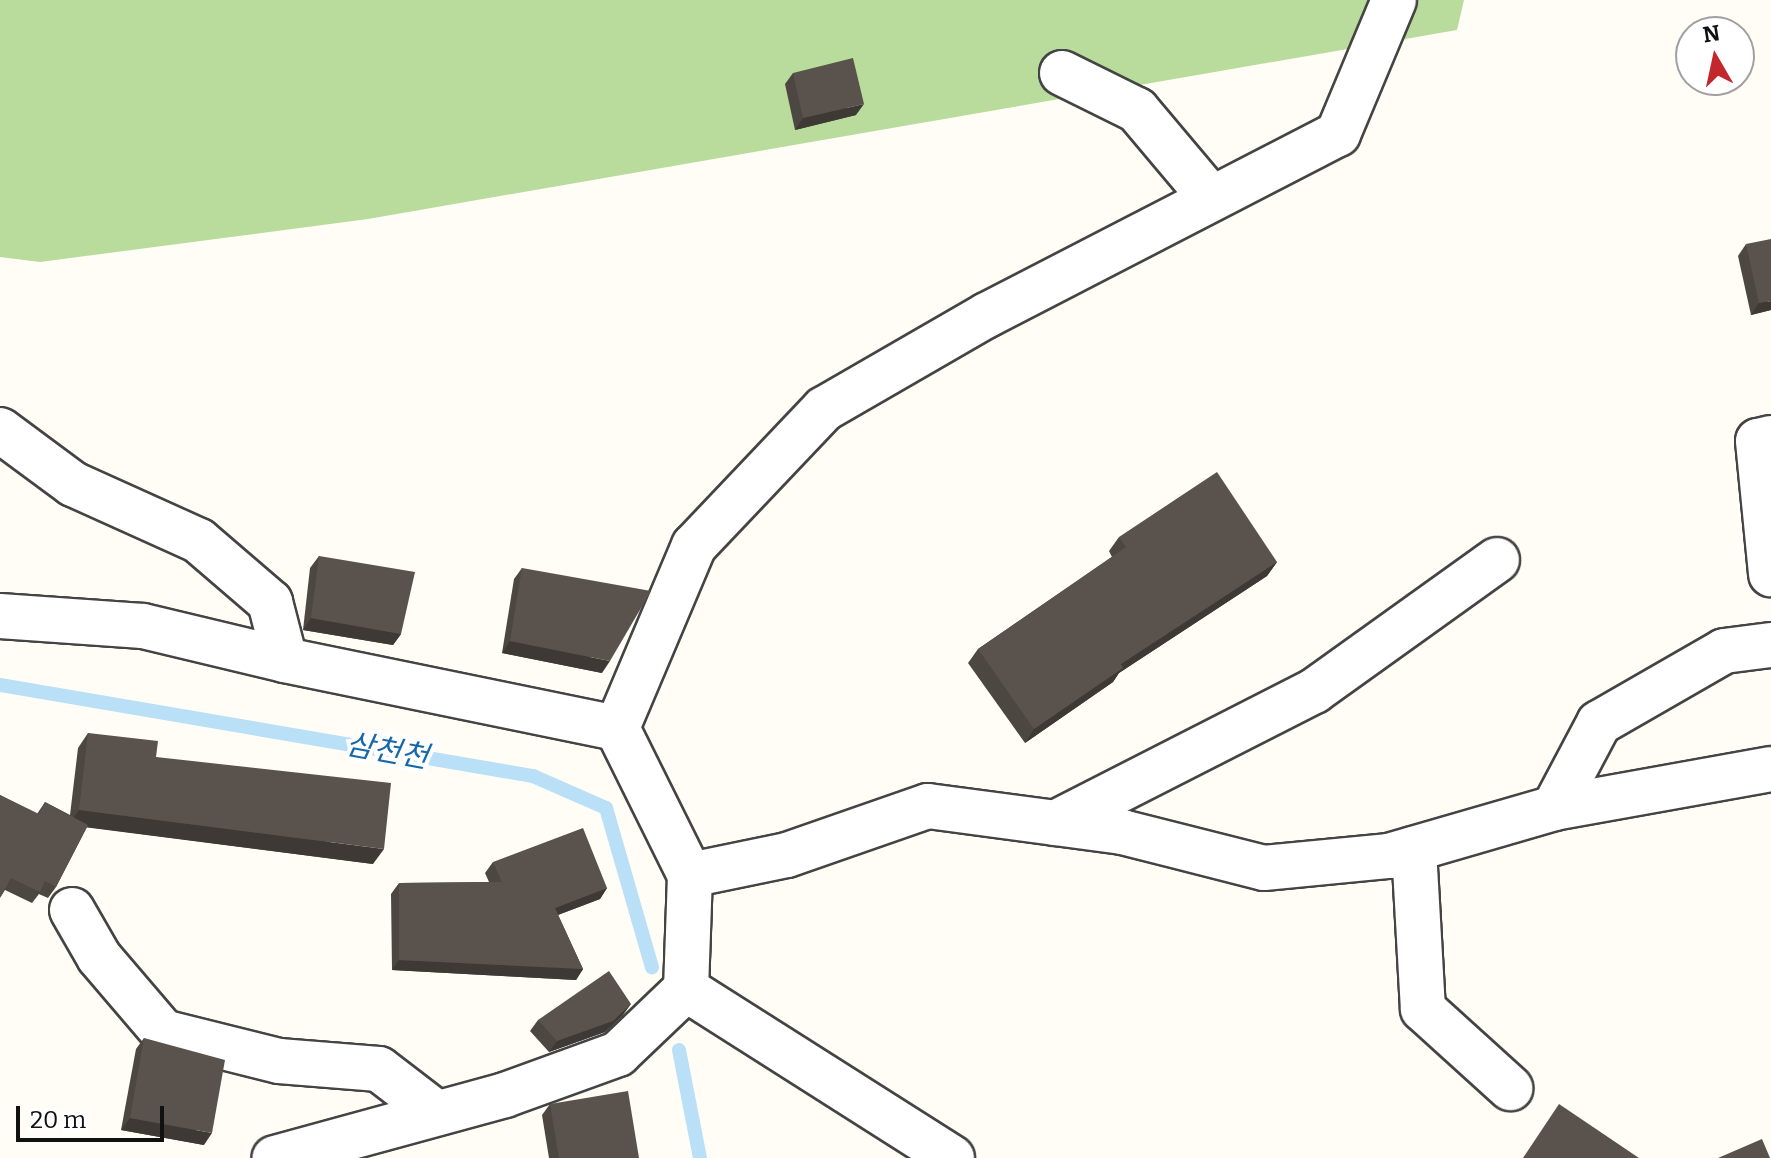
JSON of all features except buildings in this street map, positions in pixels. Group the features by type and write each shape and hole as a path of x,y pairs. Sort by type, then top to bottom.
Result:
{"street":[{"path":"274,1158 505,1095 618,1054 686,989 690,875 617,728 694,546 824,409 987,315 1338,134 1394,0"},
{"path":"1062,73 1137,110 1211,198"},
{"path":"0,430 73,484 199,541 270,602 285,660"},
{"path":"1771,438 1758,441 1771,574"},
{"path":"1055,823 1314,691 1497,560"},
{"path":"0,616 143,626 285,660 617,728"},
{"path":"1554,808 1599,723 1724,651 1771,645"},
{"path":"690,875 787,855 928,806 1122,832 1264,868 1389,856 1554,808 1771,769"},
{"path":"1414,849 1423,1009 1510,1088"},
{"path":"72,910 99,957 163,1032 279,1061 379,1069 435,1112"},
{"path":"686,989 952,1158"}],"green space":[{"path":"0,0 1464,0 1457,30 368,219 40,262 0,257"}],"waterway":[{"name":"삼천천","path":"0,685 533,776 606,808 652,967"},
{"name":"삼천천","path":"679,1050 700,1158"}]}
